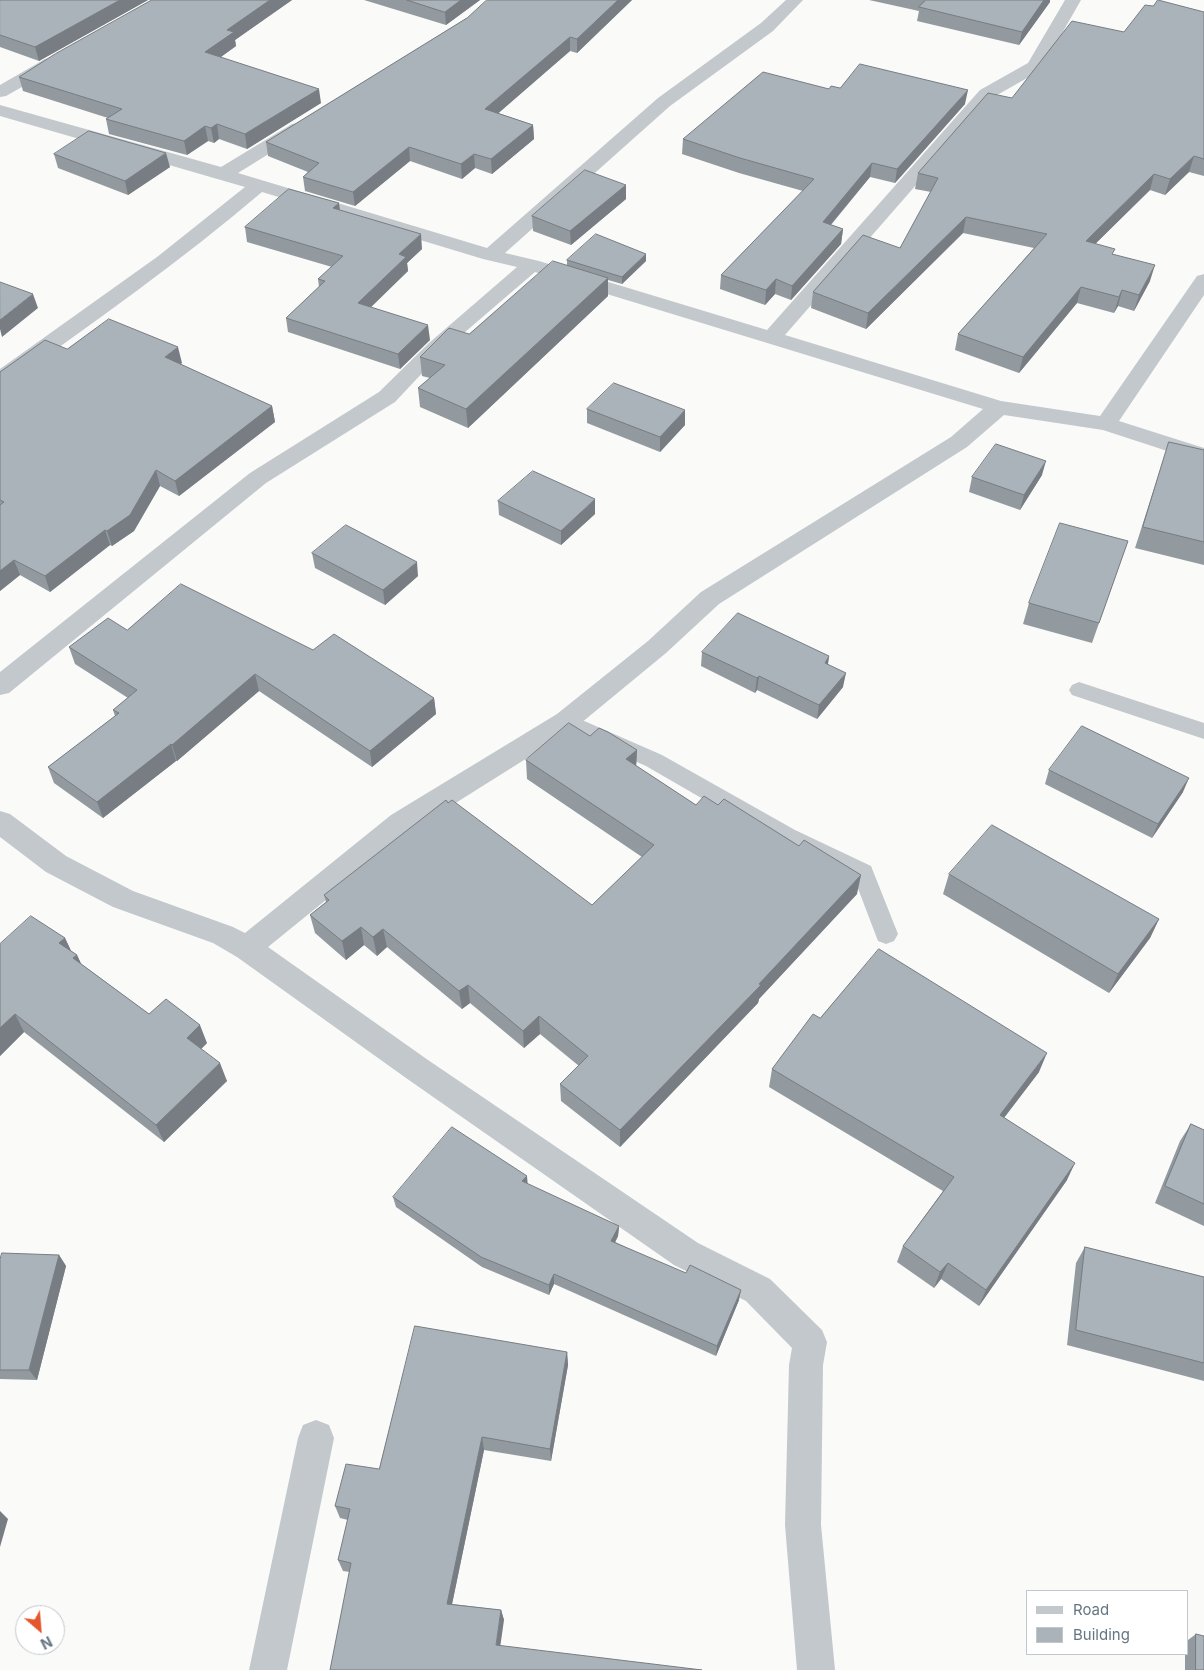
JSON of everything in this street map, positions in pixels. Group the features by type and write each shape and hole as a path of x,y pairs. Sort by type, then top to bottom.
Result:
{"street":[{"path":"490,255 664,102 767,27 795,0"},
{"path":"771,338 986,94 1035,66 1073,0"},
{"path":"0,92 69,53"},
{"path":"0,110 223,174 490,255 532,265 999,407 1106,424 1204,456"},
{"path":"223,174 316,117"},
{"path":"0,379 106,305 214,223 258,185"},
{"path":"0,686 258,478 387,397 436,347 532,265"},
{"path":"1106,424 1204,280"},
{"path":"247,948 401,823 566,721 657,648 710,598 959,442 999,407"},
{"path":"0,822 56,864 123,899 223,935 247,948 417,1069 686,1254 758,1290 810,1342 806,1365 803,1525 816,1670"},
{"path":"268,1670 316,1438"}],"lane":[{"path":"1080,690 1204,731"},
{"path":"566,721 665,766 772,828 836,862 863,872 886,934"}],"building":[{"path":"0,0 120,0 35,47 0,35"},
{"path":"152,0 270,0 227,30 234,32 205,52 319,89 245,134 217,124 211,128 205,126 184,141 106,119 122,109 19,77 55,54"},
{"path":"407,0 461,0 445,12"},
{"path":"487,0 618,0 577,39 570,37 485,109 533,125 491,159 474,154 461,164 409,147 353,192 303,177 319,163 266,142 467,18"},
{"path":"926,0 1044,0 1022,32 919,7"},
{"path":"1158,0 1204,12 1204,159 1194,156 1170,179 1154,174 1086,241 1115,249 1112,254 1155,265 1139,295 1122,290 1119,297 1081,287 1023,357 958,334 1047,234 966,217 868,313 813,292 863,235 900,248 938,178 918,173 988,93 1012,98 1072,21 1124,32 1145,5 1153,6"},
{"path":"860,64 968,90 897,169 872,163 823,222 843,229 792,286 776,279 766,290 721,275 814,179 740,158 683,139 763,72 829,89 831,86 840,88"},
{"path":"89,131 166,153 125,181 54,154"},
{"path":"585,170 626,185 570,231 532,216"},
{"path":"289,189 339,203 333,208 421,234 399,254 406,257 358,303 428,325 398,354 286,318 325,281 318,279 343,256 245,227"},
{"path":"596,234 646,254 622,277 567,260"},
{"path":"553,261 608,278 466,409 418,388 445,365 420,357 449,328 469,334"},
{"path":"0,282 33,294 0,320"},
{"path":"109,319 178,347 165,357 272,406 175,481 156,470 130,515 107,531 105,530 45,576 14,560 0,571 0,505 4,502 0,500 0,372 45,340 67,349"},
{"path":"614,383 685,410 660,437 587,409"},
{"path":"1169,442 1204,450 1204,542 1143,527"},
{"path":"996,444 1046,461 1024,495 972,477"},
{"path":"533,471 595,499 561,531 498,501"},
{"path":"1060,523 1128,541 1099,623 1029,603"},
{"path":"346,525 417,562 383,590 312,553"},
{"path":"181,584 313,650 334,634 434,698 370,751 255,674 172,745 97,802 48,767 119,713 113,710 137,690 69,647 108,618 127,630"},
{"path":"738,613 829,656 825,663 846,673 819,705 759,676 757,678 702,652"},
{"path":"569,723 590,736 599,728 637,750 626,759 696,805 704,796 718,805 724,799 799,846 804,840 861,875 759,984 761,985 620,1130 560,1084 588,1056 539,1016 523,1031 468,985 459,991 383,929 373,937 361,927 342,941 310,915 329,900 324,895 446,800 448,803 452,800 592,905 654,845 526,760"},
{"path":"1082,726 1189,778 1158,824 1049,770"},
{"path":"992,825 1159,919 1118,974 949,874"},
{"path":"31,916 65,938 59,943 77,955 73,958 149,1014 166,999 200,1025 187,1038 220,1063 156,1125 15,1014 0,1028 0,944"},
{"path":"879,949 1047,1053 1000,1115 1075,1163 986,1290 948,1263 940,1272 903,1246 954,1177 772,1069 813,1014 820,1018"},
{"path":"1191,1124 1204,1130 1204,1204 1165,1186"},
{"path":"452,1127 527,1176 522,1181 619,1226 611,1241 686,1273 690,1265 741,1290 717,1346 554,1274 549,1285 481,1257 393,1197"},
{"path":"1085,1247 1204,1277 1204,1363 1076,1330"},
{"path":"2,1253 59,1255 29,1370 0,1370 0,1260"},
{"path":"415,1326 567,1352 550,1449 482,1437 447,1604 501,1610 496,1645 702,1670 330,1670 351,1563 338,1560 350,1509 335,1506 346,1464 379,1469"},
{"path":"1196,1634 1204,1636 1204,1670 1196,1670"}]}
